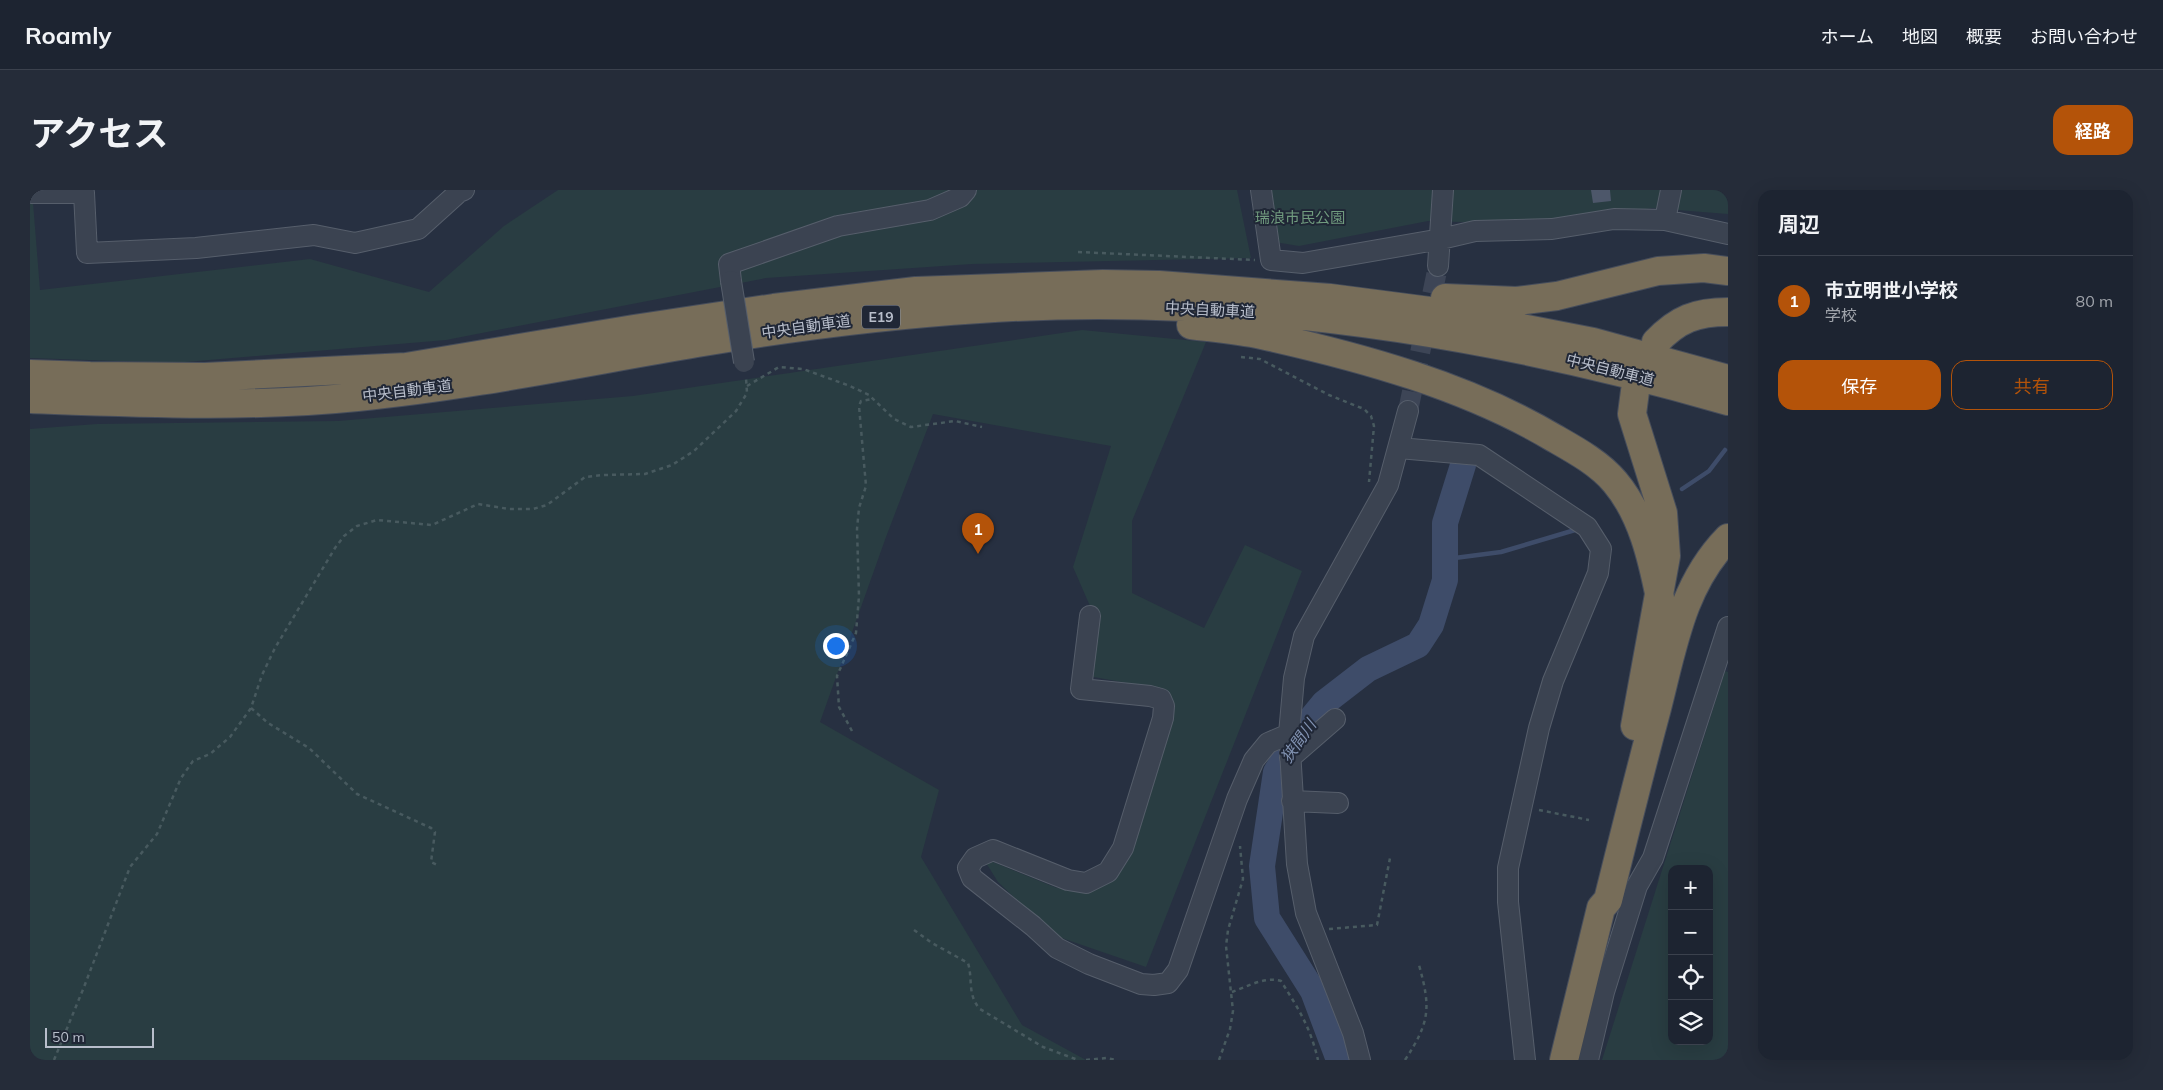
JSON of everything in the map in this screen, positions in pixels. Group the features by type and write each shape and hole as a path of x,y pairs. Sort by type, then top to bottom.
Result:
{"highway":[{"path":"1160,285 1250,279 1338,285 1452,299 1517,301 1557,296 1658,271 1704,268 1728,271"},
{"name":"中央自動車道","path":"30,374 205,377 406,367 774,308 916,291 1026,286 1160,285 1330,298 1445,313 1593,342 1728,379"},
{"name":"中央自動車道","path":"30,399 224,404 354,398 449,386 702,342 820,324 981,309 1068,305 1185,308 1353,322 1512,347 1597,366 1728,401"},
{"path":"1656,342 1672,326 1700,313 1728,312"},
{"path":"894,316 910,325 1030,318 1172,322 1261,334 1420,378 1481,401 1536,427 1584,455 1614,482 1628,501 1650,551 1660,598"},
{"path":"1564,1060 1601,908 1599,898 1626,772 1660,598 1666,556 1663,513 1632,414 1635,390"},
{"path":"1601,908 1608,900 1638,775 1685,603 1703,570 1728,538"},
{"path":"1703,570 1728,559"}],"street":[{"path":"30,194 84,193 87,253 196,248 314,235 355,243 418,229 459,192 464,190"},
{"path":"744,362 729,264 838,226 930,210 960,197 966,190"},
{"path":"1261,190 1271,260 1303,263 1441,239 1475,231 1552,229 1614,219 1666,220 1728,234"},
{"path":"1438,266 1444,190"},
{"path":"1666,220 1670,190"},
{"path":"1360,1060 1353,1033 1306,913 1297,864 1289,734 1294,678 1304,636 1388,486 1408,411"},
{"path":"1399,448 1478,455 1587,527 1601,549 1598,573 1553,682 1539,728 1520,806 1508,868 1508,893 1525,1060"},
{"path":"1090,616 1081,689 1150,696 1161,699 1164,706 1163,718 1123,848 1108,872 1086,883 1068,880 992,850 975,858 968,868 972,878 1033,926 1057,948 1089,964 1141,984 1168,983 1178,970 1237,799 1254,760 1268,743 1289,734"},
{"path":"1588,1060 1604,992 1636,886 1653,858 1728,627"},
{"path":"1290,758 1335,718"},
{"path":"1292,796 1338,803"}],"path":[{"path":"1078,252 1271,260"},
{"path":"1241,357 1260,359 1329,395 1364,409 1371,416 1374,426 1369,482"},
{"path":"54,1060 130,867 157,834 181,778 193,761 210,754 230,737 251,708 262,675 275,648 344,536 357,526 377,520 432,525 478,504 509,509 533,509 547,505 584,478 603,475 645,474 672,465 694,451 743,402 748,386 744,362"},
{"path":"748,386 779,367 803,369 850,386 873,399 894,419 911,427 955,421 982,427"},
{"path":"852,731 839,707 837,676 856,632 859,596 857,529 859,508 866,486 859,406 861,401 873,399"},
{"path":"251,708 268,723 309,748 357,794 431,828 435,832 431,862 437,865"},
{"path":"1520,806 1589,820"},
{"path":"1219,1060 1230,1029 1232,992 1227,967 1226,946 1228,930 1243,879 1240,843"},
{"path":"1313,930 1377,925 1390,858"},
{"path":"914,930 932,943 968,963 971,995 974,1003 980,1009 1042,1047 1078,1060"},
{"path":"1405,1060 1419,1040 1427,1017 1427,994 1419,965"},
{"path":"1232,992 1274,978 1281,981 1306,1022 1312,1035 1318,1060"},
{"path":"1086,1060 1106,1058 1117,1060"}],"green space":[{"path":"30,190 32,190 40,290 310,259 429,292 504,226 558,190 1237,190 1251,258 972,264 766,278 446,340 174,363 30,358"},
{"name":"瑞浪市民公園","path":"1265,190 1728,190 1728,214 1652,208 1556,225 1428,221 1299,246 1275,242"},
{"path":"1082,330 1206,342 1132,521 1132,593 1204,628 1245,545 1302,571 1146,967 1053,935 998,882 983,858 1057,888 1104,874 1166,690 1077,674 1090,606 1073,567 1111,446 933,414 886,537 820,722 939,790 921,857 1022,1025 1086,1060 30,1060 30,429 97,424 338,421 633,396"},
{"path":"1725,671 1728,672 1728,1060 1602,1060"}],"building":[{"path":"1591,190 1610,190 1611,201 1593,203"}],"waterway":[{"path":"1682,489 1709,471 1725,450"},
{"name":"狭間川","path":"1339,1060 1313,991 1267,918 1262,866 1276,772 1310,720 1324,703 1368,669 1418,645 1431,625 1445,580 1445,523 1463,465"},
{"path":"1447,559 1501,552 1575,530"}],"tunnel":[{"path":"1408,411 1438,266"}],"place":[{"name":"市立明世小学校","path":"978,554"}]}
